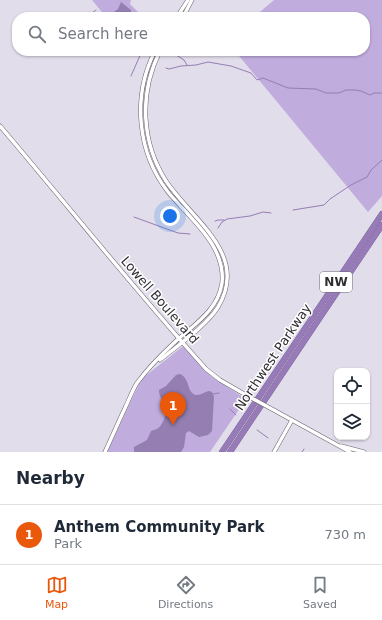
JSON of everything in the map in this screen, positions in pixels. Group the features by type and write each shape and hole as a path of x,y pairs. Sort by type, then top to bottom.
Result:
{"highway":[{"name":"Northwest Parkway","path":"222,452 382,214"},
{"name":"Northwest Parkway","path":"230,452 382,225"}],"main road":[{"path":"180,12 188,0"},
{"path":"186,12 192,0"},
{"path":"105,452 134,388 180,338 204,317 213,306 220,291 222,270 219,257 213,245 164,186 146,149 140,104 144,81 153,56"},
{"path":"148,372 207,321 217,309 225,290 227,273 224,257 217,243 170,187 153,154 147,131 145,105 149,80 158,56"},
{"name":"Lowell Boulevard","path":"0,126 65,202 109,257 212,374 225,384 246,396 350,452"},
{"path":"274,452 292,420"},
{"name":"Lowell Boulevard","path":"338,446 364,452"}],"shaded area":[{"path":"92,0 131,0 130,4 138,12 102,12"},
{"path":"274,0 382,0 382,196 368,212 239,56 370,56 370,12 260,12"},
{"path":"121,2 131,10 131,12 114,12 118,9"},
{"path":"182,347 185,347 212,377 246,399 210,452 107,452 139,384 144,377"},
{"path":"180,374 186,379 191,392 194,394 198,395 209,391 212,392 214,397 212,431 208,435 199,437 189,431 186,433 184,447 181,452 134,452 134,447 147,440 151,431 157,429 163,422 166,408 160,396 159,390 166,386 176,375"}],"waterway":[{"path":"131,76 140,56"},
{"path":"178,56 184,60 187,65"},
{"path":"166,68 169,69 208,62 231,66 251,73 257,80 263,78 288,88 316,89 326,93 339,93 346,90 361,91 370,95 374,93 382,93"},
{"path":"293,210 324,205 330,199 351,185 367,177 371,170 382,160"},
{"path":"218,228 222,222 227,219 250,216 263,212 271,213"},
{"path":"134,217 178,233 190,234"},
{"path":"215,221 224,220"},
{"path":"213,394 219,393"},
{"path":"230,409 236,415"},
{"path":"257,430 268,438"}],"place":[{"name":"Anthem Community Park","path":"173,425"}]}
